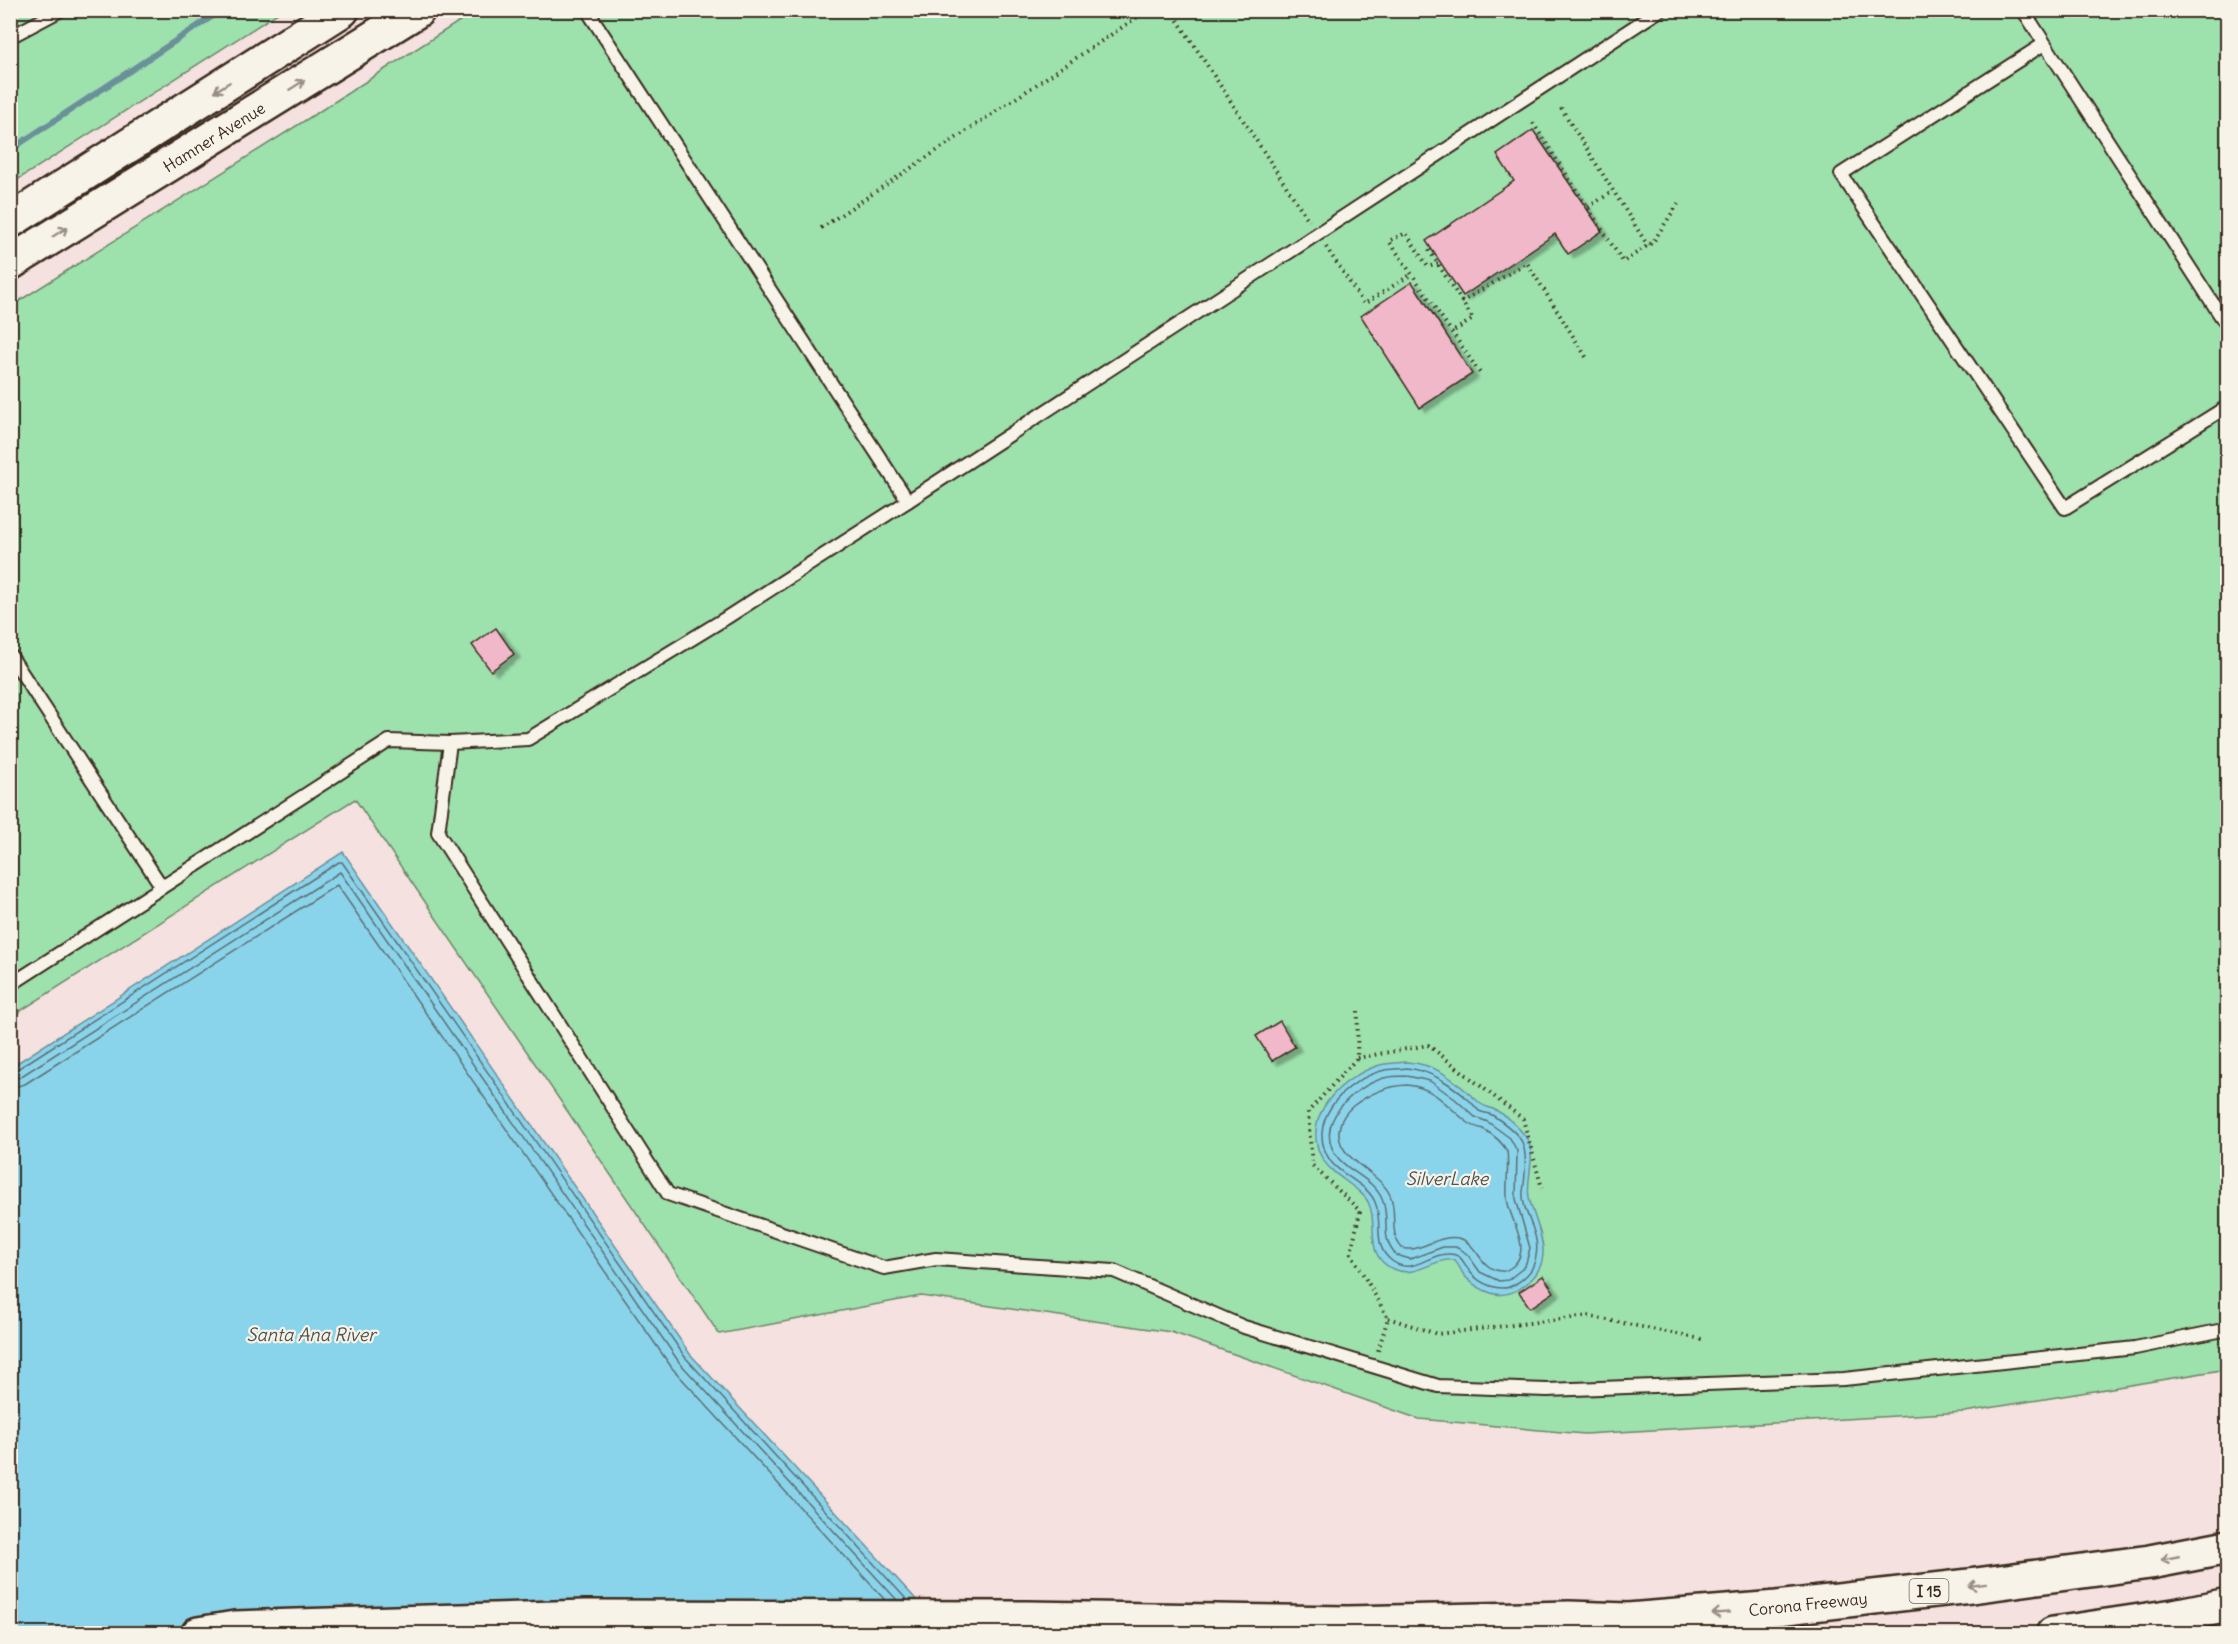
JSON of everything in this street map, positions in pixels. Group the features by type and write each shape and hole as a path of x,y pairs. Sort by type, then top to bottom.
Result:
{"main road":[{"path":"10,221 342,10"},
{"name":"Hamner Avenue","path":"10,263 418,10"},
{"name":"Corona Freeway","path":"198,1634 235,1628 585,1617 1027,1618 1348,1623 1569,1618 1614,1627 1970,1586 2150,1562 2228,1547"},
{"path":"2053,1634 2174,1616 2228,1605"}],"lane":[{"path":"10,38 43,15 61,10"},
{"path":"586,10 908,501"},
{"path":"10,985 388,741 450,743 528,739 716,624 908,501 1660,10"},
{"path":"2023,10 2228,327"},
{"path":"2044,44 1841,174 2065,508 2228,406"},
{"path":"10,655 162,887"},
{"path":"450,743 438,833 668,1194 884,1268 936,1258 1114,1271 1244,1327 1438,1386 1547,1390 1844,1379 2135,1348 2228,1329"}],"path":[{"path":"821,228 1148,10"},
{"path":"1171,10 1364,304 1412,274"},
{"path":"1561,108 1647,246"},
{"path":"1533,123 1623,262 1653,242 1678,204"},
{"path":"1588,207 1612,192"},
{"path":"1438,264 1428,267 1406,233 1389,240 1482,376"},
{"path":"1429,250 1473,319 1452,332"},
{"path":"1461,302 1527,263 1588,360"},
{"path":"1357,1058 1358,1011"},
{"path":"1542,1188 1523,1119 1428,1045 1357,1058 1308,1112 1312,1165 1360,1211 1352,1253 1388,1317 1437,1334 1587,1316 1706,1340"},
{"path":"1373,1366 1388,1317"}],"green space":[{"path":"11,11 281,11 11,184"},
{"path":"475,11 2227,11 2227,1369 1965,1412 1584,1434 1419,1419 1171,1332 921,1296 719,1334 355,799 11,1017 11,306"}],"water":[{"name":"Santa Ana River","path":"343,852 690,1354 947,1633 11,1634 11,1067"},
{"name":"SilverLake","path":"1407,1062 1430,1067 1448,1076 1481,1104 1498,1111 1519,1128 1529,1143 1531,1156 1529,1197 1540,1232 1543,1254 1541,1265 1535,1275 1515,1291 1499,1294 1483,1289 1467,1278 1454,1260 1438,1262 1409,1272 1393,1269 1384,1263 1375,1248 1369,1204 1360,1192 1332,1170 1321,1156 1316,1141 1317,1126 1321,1112 1329,1099 1352,1078 1366,1070 1380,1065"}],"building":[{"path":"1533,130 1602,231 1568,254 1555,234 1463,296 1426,241 1514,181 1497,155"},
{"path":"1412,282 1472,374 1420,408 1361,316"},
{"path":"496,628 514,654 491,671 472,645"},
{"path":"1280,1021 1295,1047 1272,1061 1256,1036"},
{"path":"1543,1276 1554,1292 1530,1308 1519,1292"}],"waterway":[{"path":"10,150 219,12"}]}
